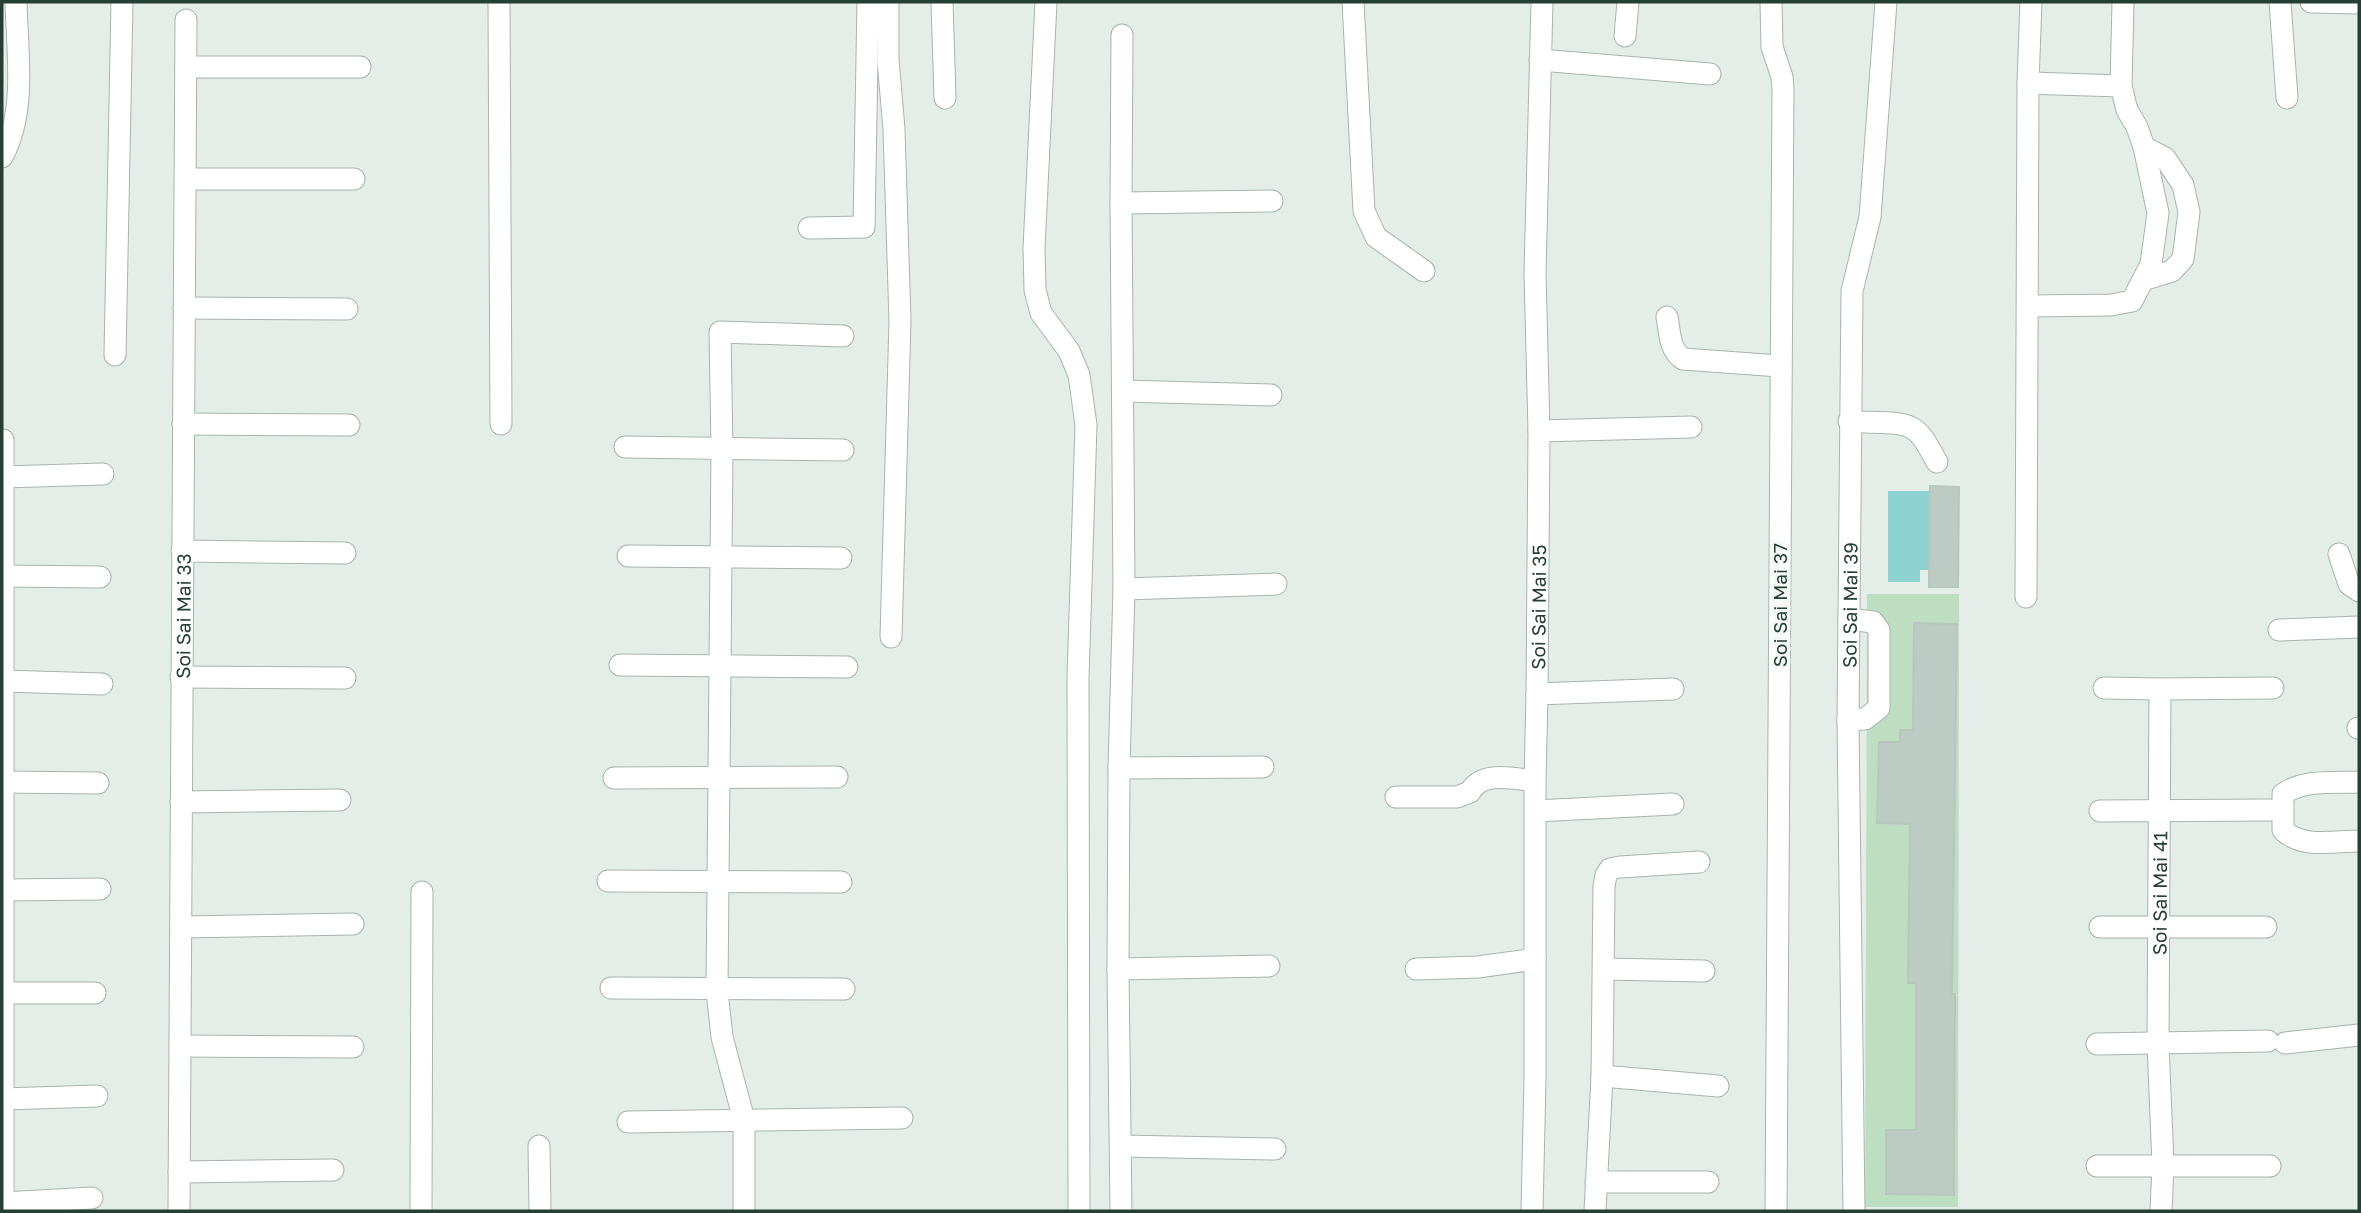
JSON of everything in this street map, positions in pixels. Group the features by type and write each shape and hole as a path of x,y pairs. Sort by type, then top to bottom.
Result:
{"street":[{"path":"2,157 9,144 14,123 9,53 16,2"},
{"path":"115,355 122,2"},
{"path":"499,2 501,424"},
{"path":"809,228 864,227 869,2"},
{"path":"888,2 888,60 894,130 900,321 891,637"},
{"path":"943,2 945,98"},
{"path":"1046,2 1034,248 1035,290 1041,313 1069,351 1079,375 1086,425 1078,678 1079,1211"},
{"path":"1353,2 1364,211 1376,237 1424,271"},
{"name":"Soi Sai Mai 35","path":"1532,1211 1539,430 1535,273 1542,2"},
{"path":"1625,36 1628,2"},
{"name":"Soi Sai Mai 37","path":"1771,2 1772,47 1783,77 1776,1211"},
{"name":"Soi Sai Mai 39","path":"1854,1211 1848,720 1852,291 1870,218 1886,2"},
{"path":"2026,597 2028,83 2031,2"},
{"path":"2028,306 2111,305 2132,301 2146,279 2151,264 2158,213 2144,147 2127,110 2121,86 2123,2"},
{"path":"2280,2 2287,98"},
{"path":"2311,2 2359,3"},
{"name":"Soi Sai Mai 33","path":"179,1211 186,20"},
{"path":"1121,1211 1118,968 1119,768 1124,589 1122,36"},
{"path":"1540,60 1710,74"},
{"path":"186,67 360,67"},
{"path":"2028,83 2121,86"},
{"path":"2144,147 2165,158 2183,185 2189,212 2183,259 2172,271 2146,279"},
{"path":"186,179 355,179"},
{"path":"1121,203 1272,201"},
{"path":"184,308 347,309"},
{"path":"1667,317 1672,346 1676,355 1683,359 1780,366"},
{"path":"744,1211 744,1120 722,1037 717,988 722,449 720,332 843,336"},
{"path":"1124,391 1271,395"},
{"path":"1849,421 1869,424 1901,423 1917,430 1937,462"},
{"path":"183,424 349,425"},
{"path":"1539,430 1691,427"},
{"path":"3,440 4,1207 92,1198"},
{"path":"625,447 843,450"},
{"path":"3,477 103,474"},
{"path":"182,551 345,553"},
{"path":"2339,554 2349,584 2359,592"},
{"path":"628,556 841,558"},
{"path":"3,576 100,577"},
{"path":"1124,589 1276,584"},
{"path":"1848,720 1865,719 1879,708 1879,630 1873,622 1849,619"},
{"path":"2278,629 2359,627"},
{"path":"620,665 847,667"},
{"path":"181,677 345,678"},
{"path":"3,681 102,684"},
{"path":"1538,694 1673,688"},
{"path":"2104,688 2273,688"},
{"name":"Soi Sai Mai 41","path":"2160,689 2158,1044 2163,1165 2161,1211"},
{"path":"1119,768 1263,767"},
{"path":"614,778 837,777"},
{"path":"1396,797 1457,797 1470,792 1473,786 1482,780 1493,777 1535,781"},
{"path":"3,782 98,783"},
{"path":"2359,782 2308,783 2283,794 2283,830 2290,836 2301,842 2359,841"},
{"path":"181,802 341,800"},
{"path":"1536,811 1673,803"},
{"path":"2100,811 2270,810"},
{"path":"1595,1211 1602,1076 1606,875 1610,869 1699,862"},
{"path":"608,881 841,882"},
{"path":"4,890 100,890"},
{"path":"421,1211 422,892"},
{"path":"181,927 354,924"},
{"path":"2100,927 2266,927"},
{"path":"1416,969 1478,967 1535,959"},
{"path":"1118,968 1269,966"},
{"path":"1604,969 1704,971"},
{"path":"611,988 844,989"},
{"path":"4,993 95,993"},
{"path":"2097,1044 2277,1042 2359,1035"},
{"path":"180,1046 353,1047"},
{"path":"1602,1076 1718,1086"},
{"path":"4,1099 97,1096"},
{"path":"628,1122 902,1118"},
{"path":"539,1146 540,1211"},
{"path":"1122,1146 1275,1149"},
{"path":"2097,1166 2270,1166"},
{"path":"179,1171 333,1170"},
{"path":"1595,1182 1709,1182"}],"green space":[{"path":"1867,594 1959,594 1958,1207 1865,1207"}],"water":[{"path":"1888,491 1930,491 1929,570 1920,570 1920,582 1888,582"}],"building":[{"path":"1930,486 1959,487 1958,587 1929,587"},
{"path":"1914,623 1957,624 1952,994 1955,994 1954,1195 1886,1194 1886,1130 1916,1130 1916,983 1908,983 1910,824 1877,823 1879,742 1900,742 1900,730 1913,730"}]}
